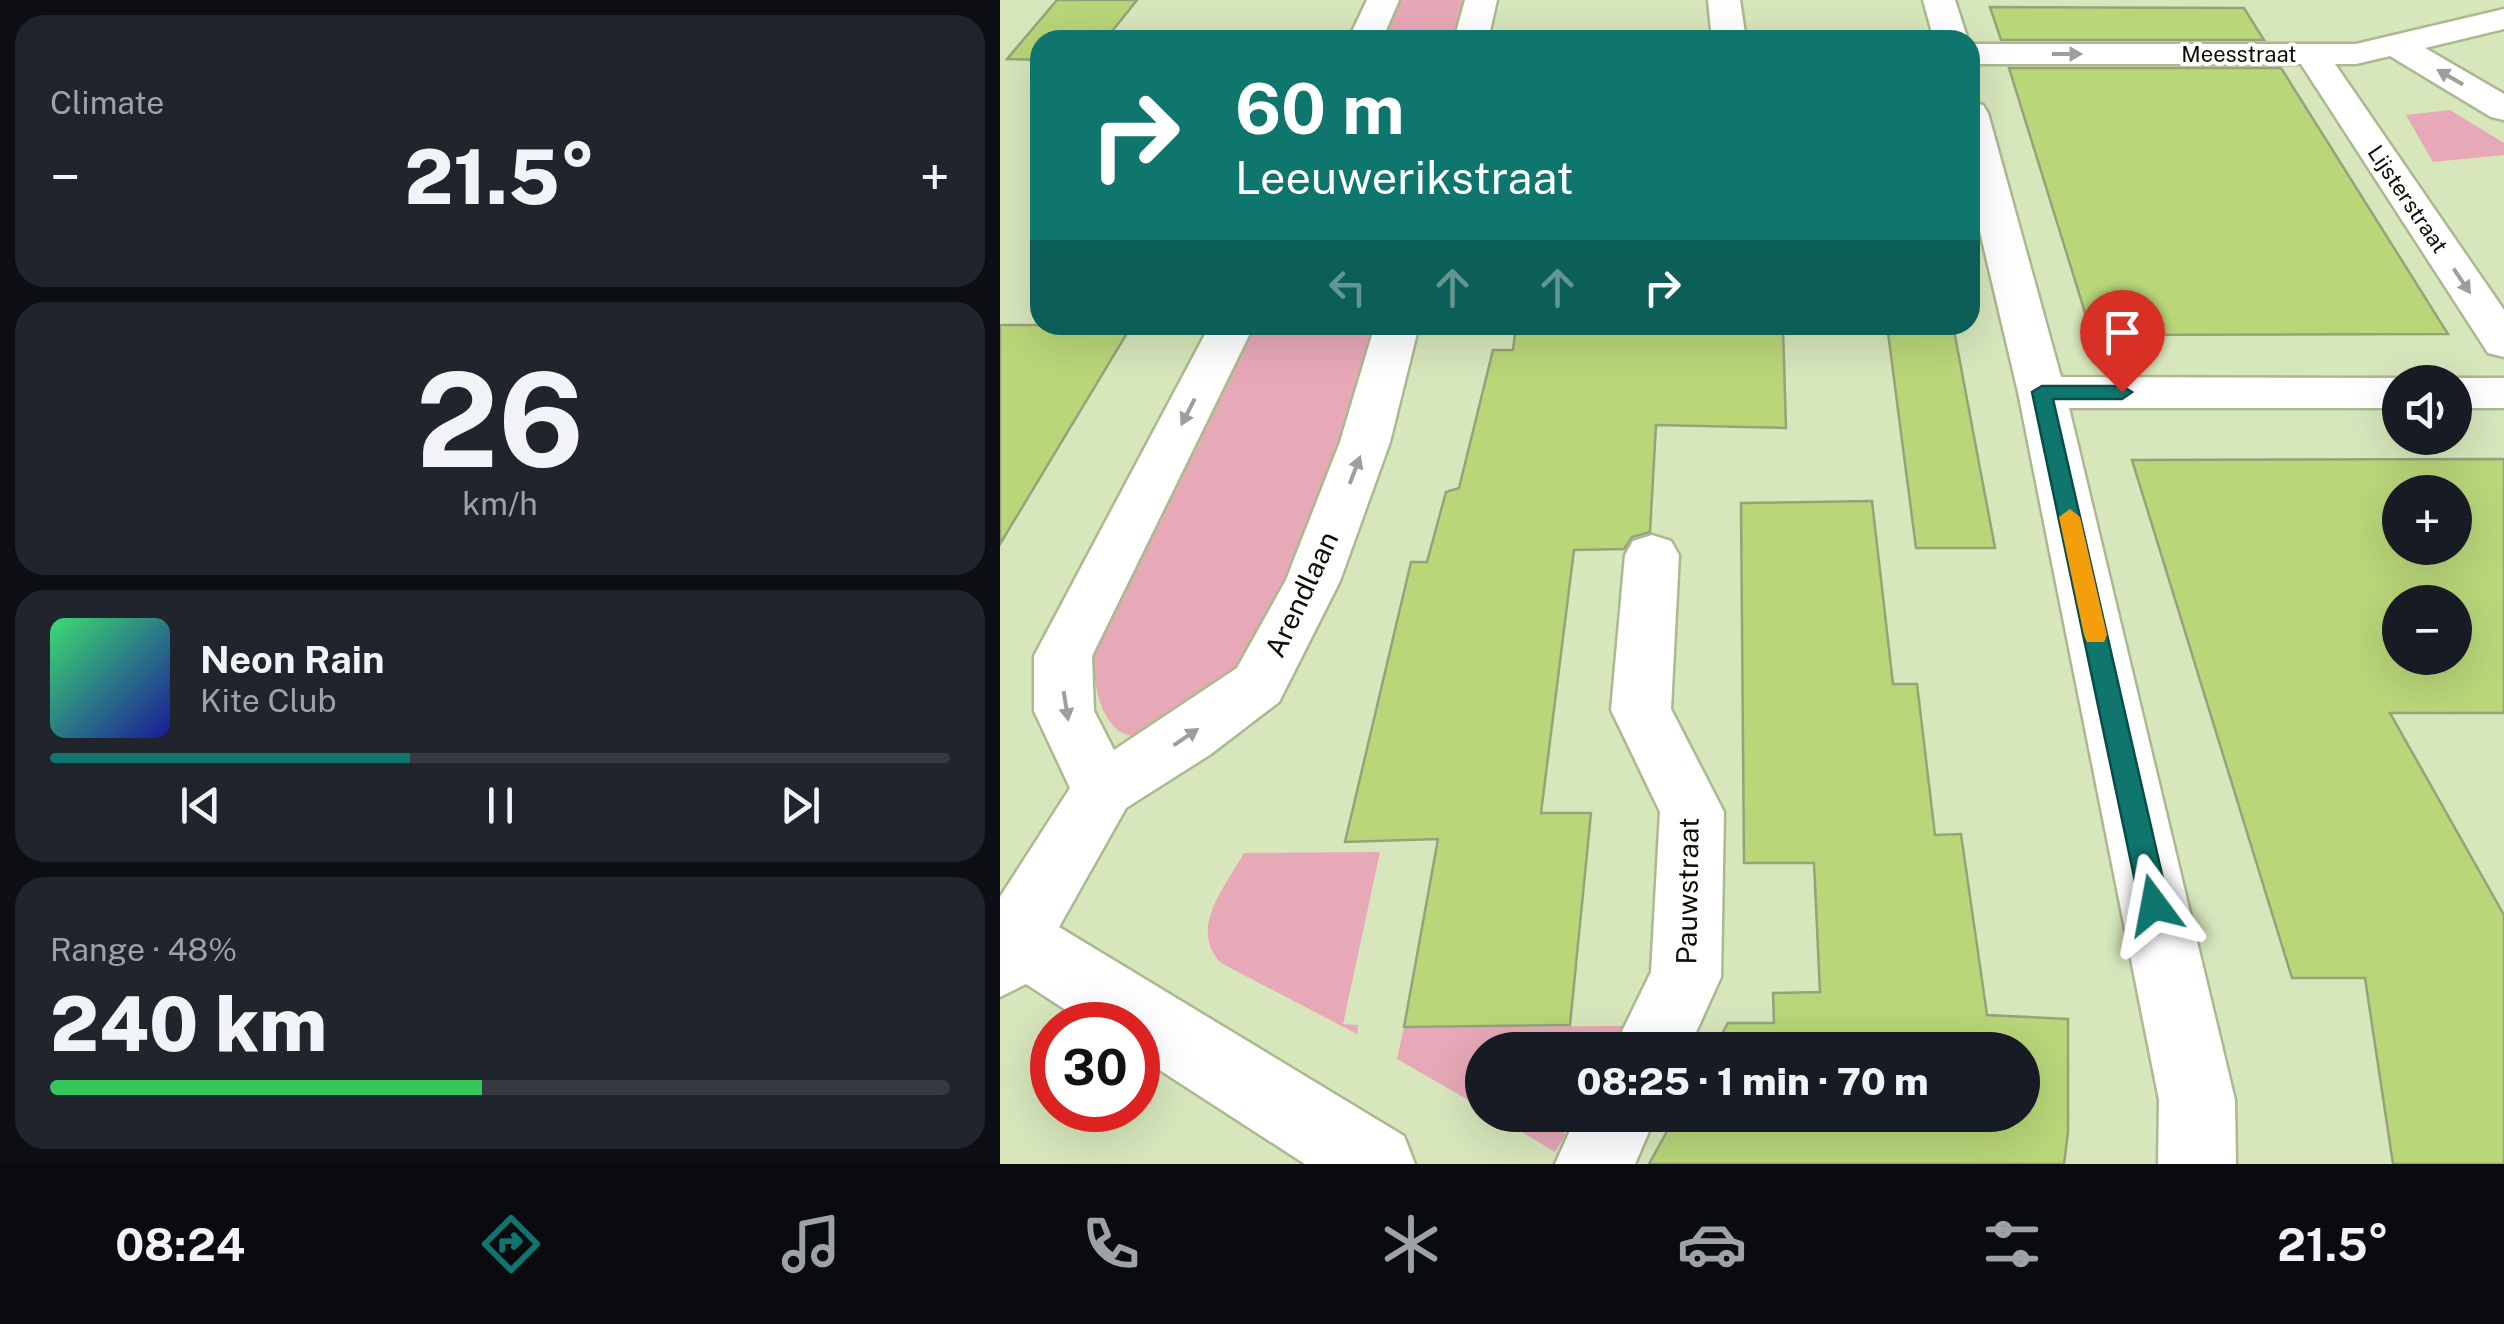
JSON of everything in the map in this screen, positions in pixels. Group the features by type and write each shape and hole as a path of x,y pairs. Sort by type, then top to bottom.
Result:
{"street":[{"path":"1370,30 1383,0"},
{"path":"1474,30 1481,0"},
{"path":"1724,0 1728,30"},
{"path":"1939,0 1948,30"},
{"name":"Meesstraat","path":"1980,54 2356,54 2504,19"},
{"path":"2396,45 2504,109"},
{"name":"Lijsterstraat","path":"2311,54 2504,343"},
{"path":"1980,152 2042,392 2197,1100 2197,1164"},
{"path":"1104,789 1081,752 1064,711 1063,656 1227,335"},
{"name":"Arendlaan","path":"1005,942 1104,789 1189,736 1258,684 1318,568 1366,442 1394,335"},
{"path":"2042,392 2382,393"},
{"path":"2472,393 2504,393"},
{"name":"Pauwstraat","path":"1652,555 1642,710 1692,812 1686,977 1659,1032"},
{"path":"1005,942 1376,1164"},
{"path":"1594,1164 1610,1132"}],"shaded area":[{"path":"1396,0 1470,0 1462,30 1382,30"},
{"path":"2450,110 2504,143 2504,155 2433,162 2406,115"},
{"path":"1244,335 1380,335 1308,541 1235,674 1135,736 1122,733 1112,725 1099,699 1095,641"},
{"path":"1380,852 1343,1024 1358,1025 1357,1034 1221,963 1212,950 1208,936 1213,908 1244,853"},
{"path":"1633,1026 1629,1032 1465,1032 1465,1098 1397,1059 1404,1027"},
{"path":"1522,1132 1563,1132 1566,1134 1555,1152"}],"building":[{"path":"1057,0 1137,0 1113,30 1032,30"},
{"path":"1990,7 2244,8 2264,40 2001,40"},
{"path":"1030,32 1030,60 1007,59"},
{"path":"2009,68 2281,68 2448,334 2092,335"},
{"path":"1000,325 1030,325 1030,335 1126,335 1000,544"},
{"path":"1515,335 1783,335 1786,428 1656,425 1650,532 1632,537 1624,549 1574,550 1541,813 1591,813 1570,1025 1404,1027 1438,839 1345,842 1411,562 1427,562 1446,492 1459,488 1493,350 1513,350"},
{"path":"1888,335 1955,335 1995,548 1916,548"},
{"path":"2504,459 2504,713 2390,713 2504,915 2504,1164 2393,1164 2365,978 2292,978 2132,460"},
{"path":"1872,501 1893,684 1917,684 1935,835 1961,834 1987,1015 2068,1019 2068,1132 2064,1164 1649,1164 1667,1132 2040,1132 2040,1032 1723,1032 1728,1023 1774,1023 1773,993 1820,992 1814,863 1744,863 1741,503"}],"slow traffic":[{"path":"2070,517 2095,635"}],"route":[{"path":"2122,392 2042,392 2154,905"}]}
